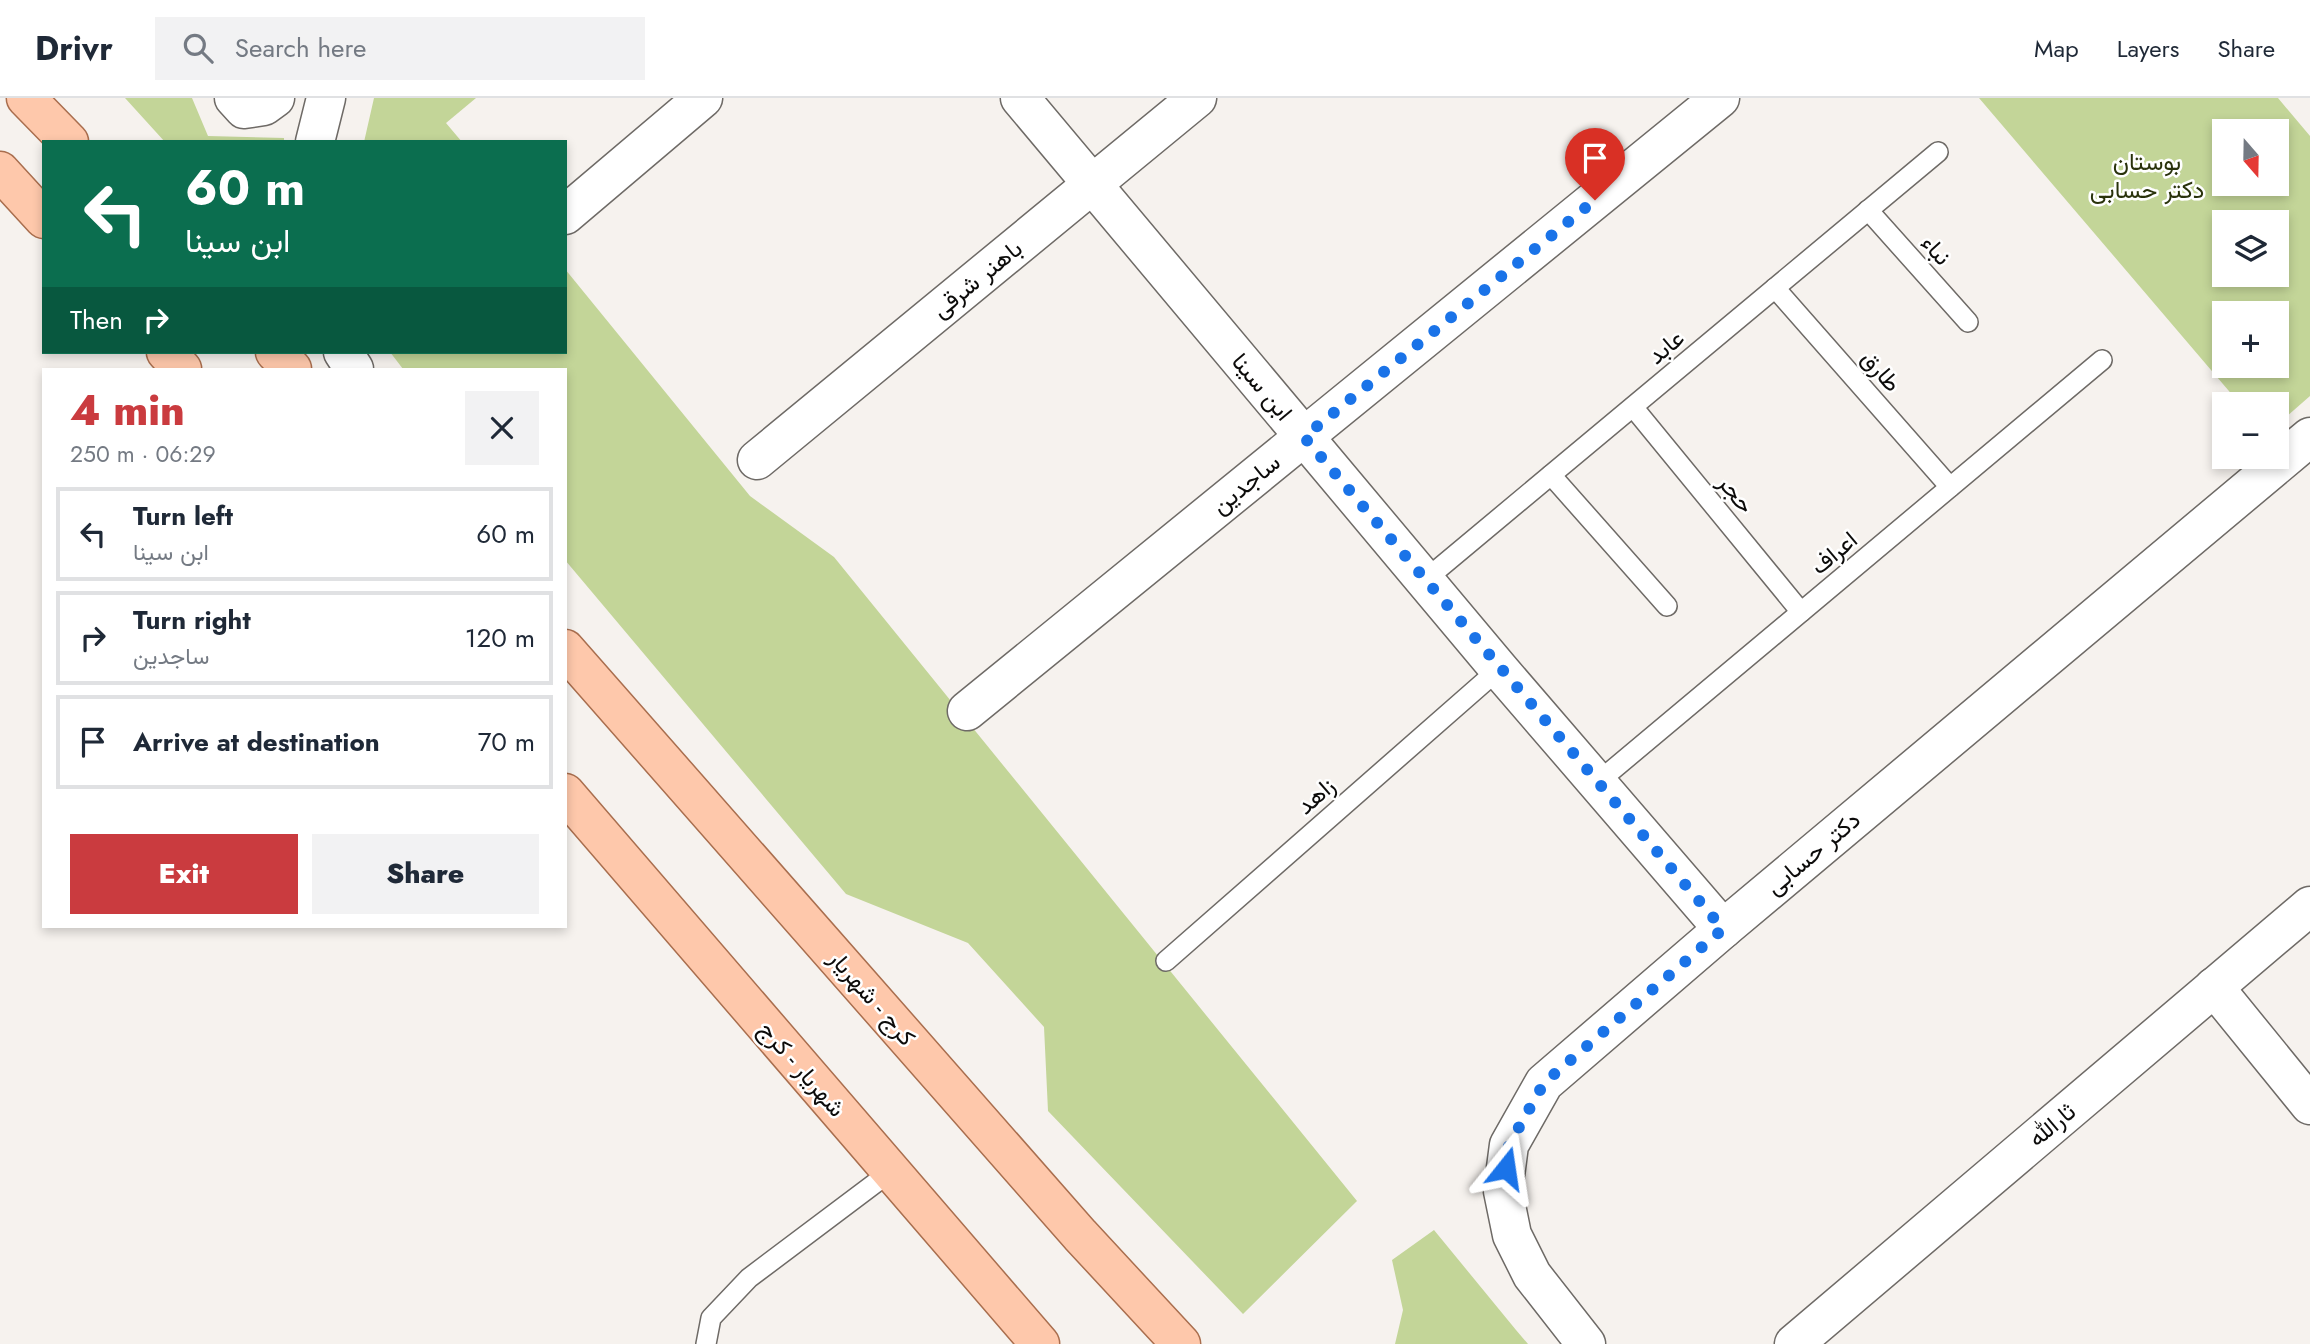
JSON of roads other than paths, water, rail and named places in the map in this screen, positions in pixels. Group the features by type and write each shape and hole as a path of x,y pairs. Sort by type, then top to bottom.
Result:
{"main road":[{"path":"26,98 67,140"},
{"path":"0,172 42,217"},
{"path":"168,354 181,368"},
{"path":"277,354 291,368"},
{"name":"کرج - شهریار","path":"567,651 1080,1235 1181,1344"},
{"name":"شهریار - کرج","path":"567,795 1040,1344"}],"street":[{"path":"234,98 244,109 264,106 275,98"},
{"path":"315,140 326,98"},
{"path":"567,213 703,98"},
{"name":"ابن سینا","path":"1020,98 1499,668 1723,929"},
{"name":"باهنر شرقی","path":"757,460 1197,98"},
{"name":"ساجدین","path":"967,711 1720,98"},
{"name":"دکتر حسابی","path":"1586,1344 1532,1275 1513,1235 1503,1191 1509,1145 1544,1083 1723,929 2310,437"},
{"name":"ثارالله","path":"1794,1344 2310,906"},
{"path":"2214,987 2310,1105"}],"lane":[{"name":"عابد","path":"1425,580 1938,152"},
{"name":"نباء","path":"1868,210 1968,322"},
{"name":"طارق","path":"1775,288 1950,487"},
{"name":"اعراف","path":"1598,782 2102,360"},
{"name":"حجر","path":"1633,407 1801,612"},
{"path":"1551,475 1667,606"},
{"name":"زاهد","path":"1166,961 1499,668"},
{"path":"706,1344 711,1318 749,1278 890,1172"}],"park label":[{"name":"بوستان دکتر حسابی","path":"2147,176"}]}
